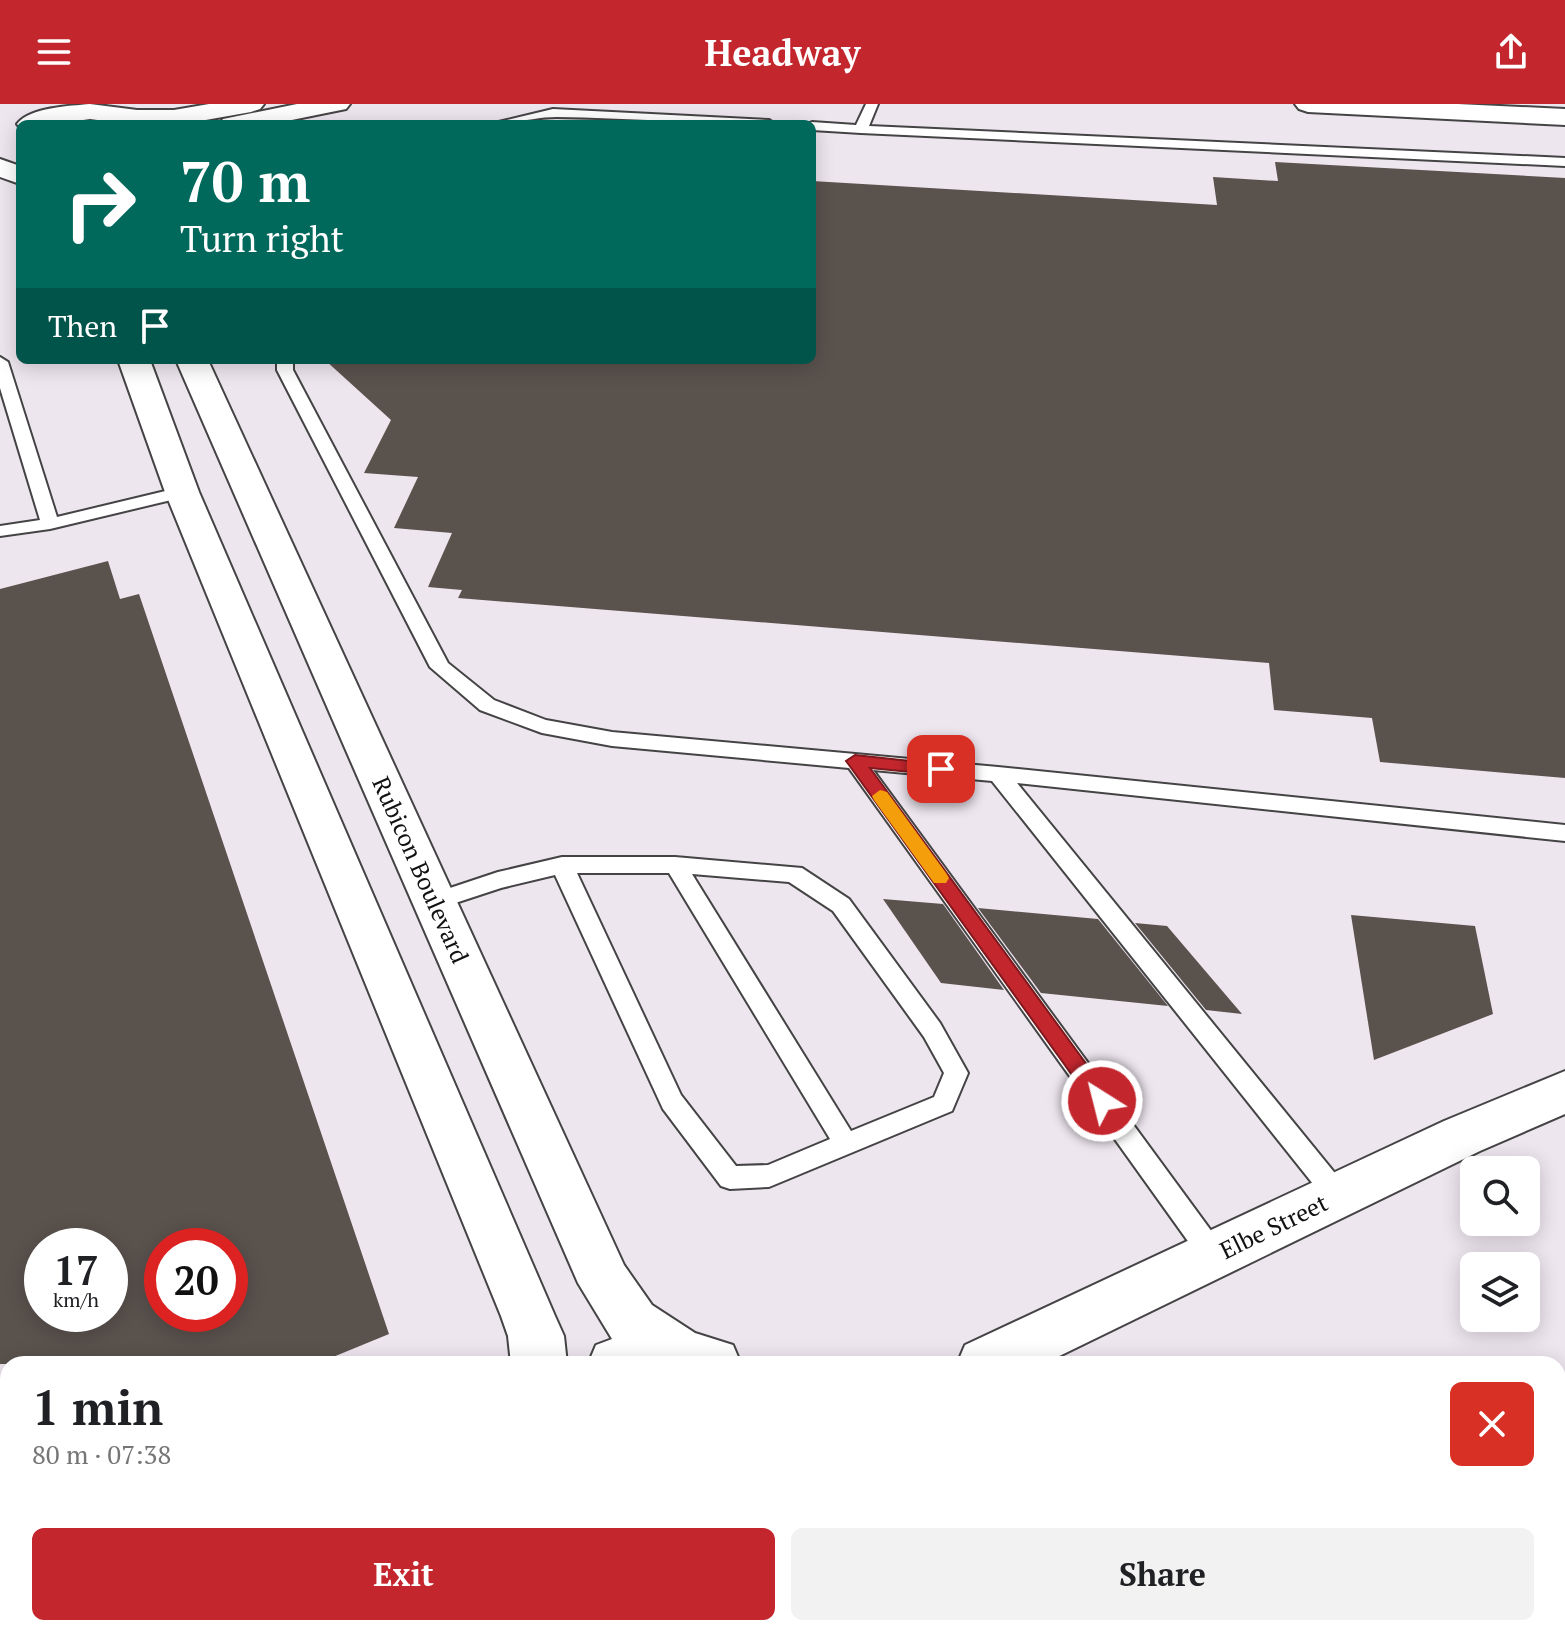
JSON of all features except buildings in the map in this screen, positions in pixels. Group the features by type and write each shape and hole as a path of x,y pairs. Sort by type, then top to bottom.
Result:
{"street":[{"path":"153,120 251,104"},
{"path":"253,120 337,104"},
{"path":"1308,104 1565,117"},
{"path":"49,120 86,112 136,120"},
{"path":"135,364 182,492 528,1316 536,1336 538,1356"},
{"name":"Rubicon Boulevard","path":"194,364 605,1283 633,1323 689,1356"},
{"name":"Elbe Street","path":"1002,1356 1462,1136 1565,1092"}],"lane":[{"path":"861,129 872,104"},
{"path":"517,120 553,113 690,120"},
{"path":"816,126 1565,162"},
{"path":"0,362 50,524"},
{"path":"285,364 285,370 440,667 487,705 542,726 612,739 998,774 1565,833"},
{"path":"0,531 50,524 182,492"},
{"path":"855,761 1214,1256"},
{"path":"998,774 1338,1196"},
{"path":"434,902 498,880 562,865 675,865 794,874 841,905 932,1030 956,1073 943,1104 769,1176 730,1178 672,1102 562,865"},
{"path":"675,865 846,1144"}],"shaded area":[{"path":"0,104 1565,104 1565,1356 0,1356"}],"slow traffic":[{"path":"880,796 940,878"}],"route":[{"path":"941,769 855,761 1102,1101"}]}
